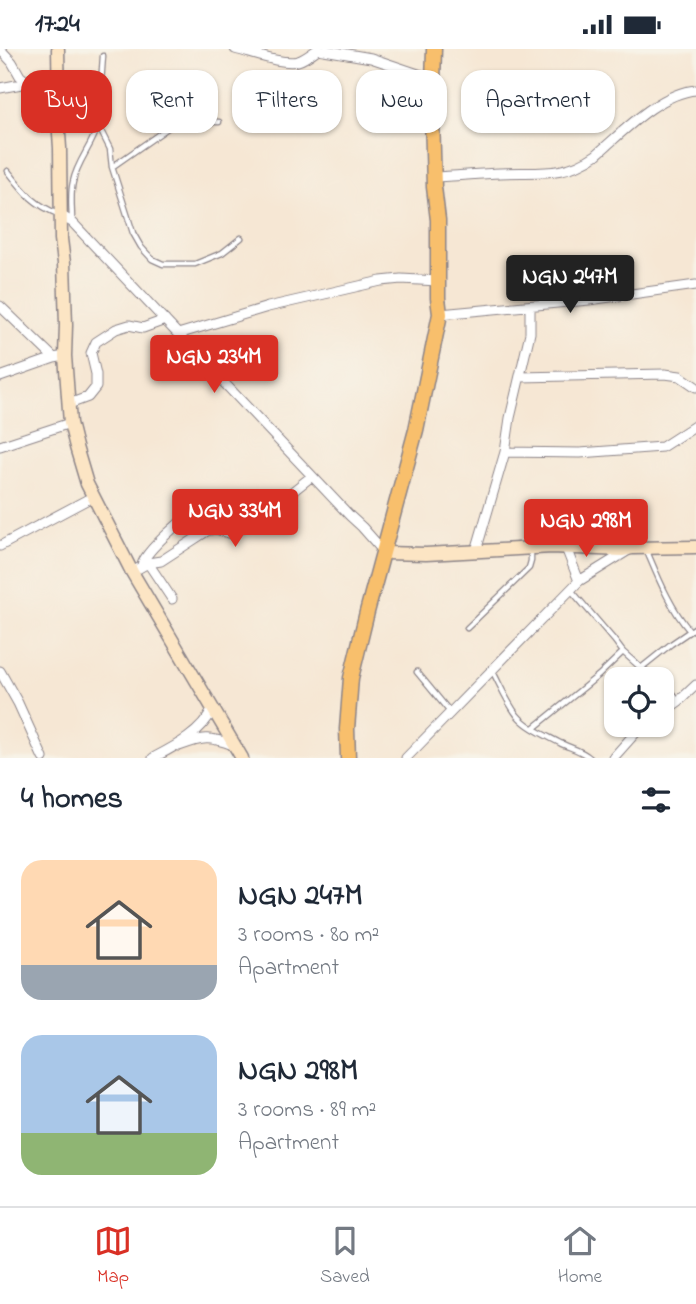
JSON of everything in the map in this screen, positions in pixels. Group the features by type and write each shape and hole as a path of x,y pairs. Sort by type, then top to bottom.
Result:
{"main road":[{"path":"434,70 435,49"},
{"path":"348,758 351,678 416,430 440,314 433,133"}],"street":[{"path":"0,49 21,75"},
{"path":"58,49 58,70"},
{"path":"236,49 284,62 303,59 318,49 371,58 406,70"},
{"path":"0,88 21,84"},
{"path":"434,177 556,172 578,166 660,104 684,91 696,90"},
{"path":"59,133 66,219 66,325 59,357 70,422 82,470 94,496 141,567 212,710 242,758"},
{"path":"66,219 384,553 426,555 531,549 622,550 696,547"},
{"path":"178,334 268,307 381,281 438,281"},
{"path":"440,314 530,306 696,285"},
{"path":"0,306 59,357"},
{"path":"476,551 505,452 530,333 530,306"},
{"path":"69,404 88,397 96,387 91,353 96,342 128,325 143,328 165,320"},
{"path":"0,377 59,357"},
{"path":"520,377 665,375 680,376 696,387"},
{"path":"0,446 70,422"},
{"path":"505,452 580,453 662,447 696,425"},
{"path":"141,567 153,547 200,507 212,512 222,530 232,534 263,515 312,476"},
{"path":"0,546 94,496"},
{"path":"141,567 161,561 207,531 222,530"},
{"path":"566,548 579,581"},
{"path":"413,756 450,712 570,589 632,548"},
{"path":"141,567 172,599"},
{"path":"0,671 43,758"},
{"path":"674,705 696,684"},
{"path":"153,758 202,726 212,710"},
{"path":"612,758 632,737"},
{"path":"171,748 198,739 215,738 233,745"}],"lane":[{"path":"102,70 103,56"},
{"path":"112,167 172,125 186,121 219,122"},
{"path":"8,171 31,200 66,219 72,183 96,133"},
{"path":"102,133 110,149 112,167 133,233 152,259 163,264 195,264 222,253 241,238"},
{"path":"646,548 663,588 690,631"},
{"path":"467,628 529,568 531,549"},
{"path":"570,589 623,652 640,667"},
{"path":"642,667 696,627"},
{"path":"534,729 623,652"},
{"path":"492,670 519,717 534,729 590,758"},
{"path":"417,673 450,712"},
{"path":"674,695 679,701"}]}
